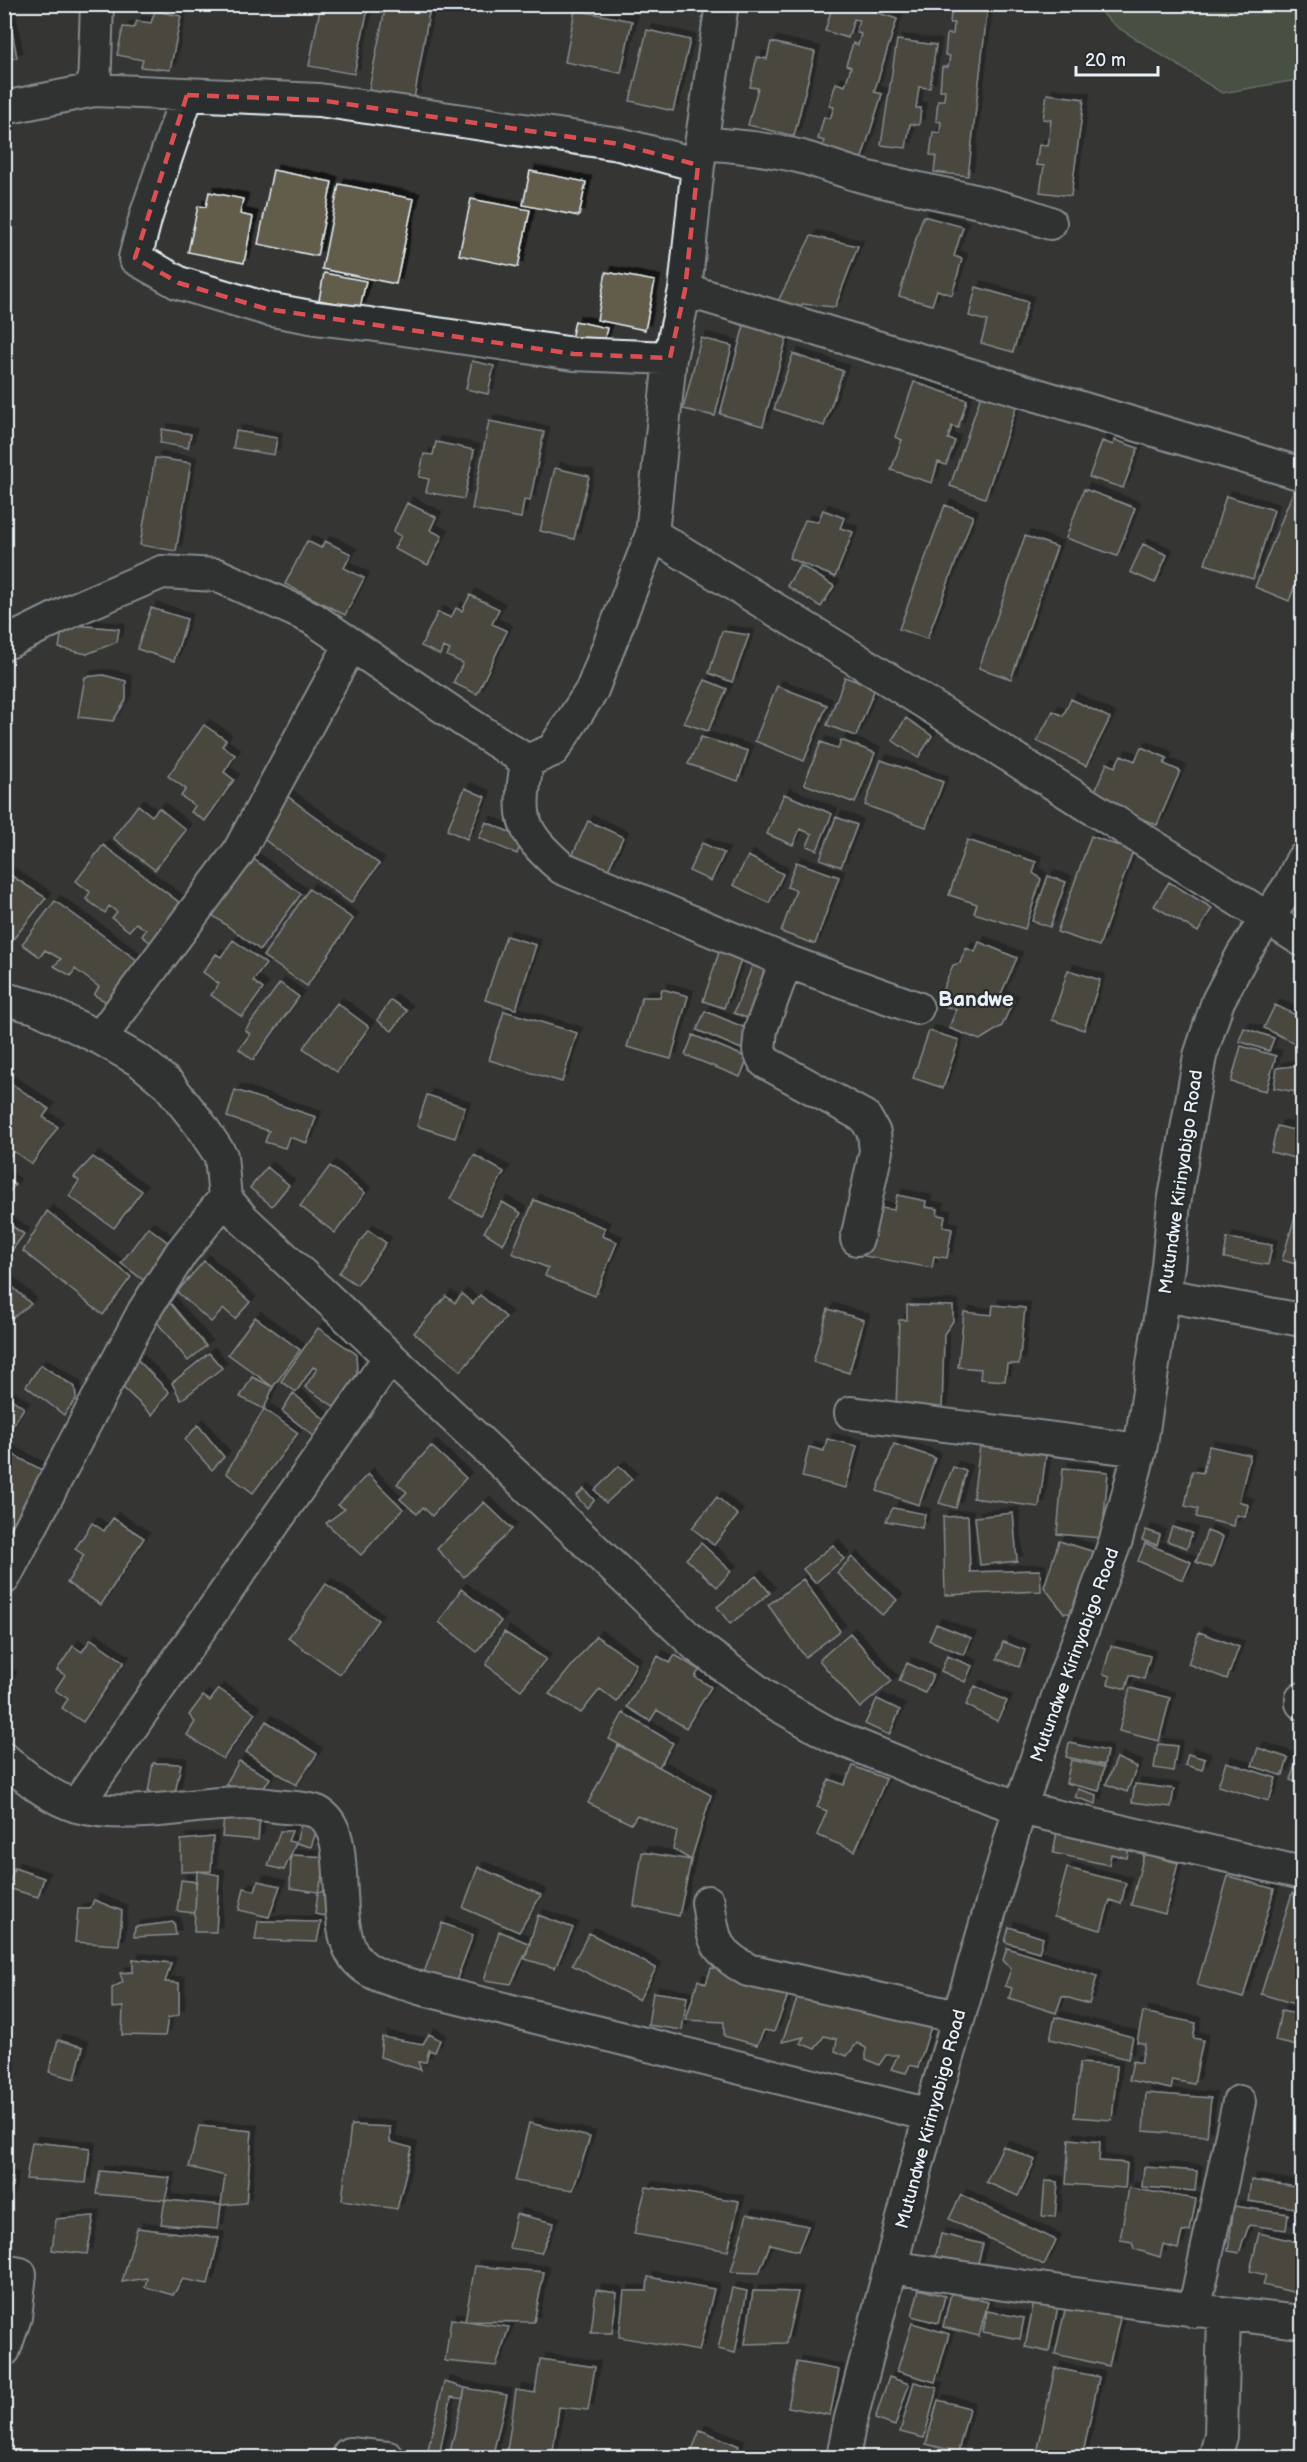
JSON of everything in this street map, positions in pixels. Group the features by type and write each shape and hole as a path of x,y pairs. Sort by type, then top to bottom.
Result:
{"street":[{"path":"94,90 97,4"},
{"path":"527,761 553,750 592,690 652,534 670,358 685,290 700,154 722,4"},
{"path":"4,108 94,90 319,100 700,154 752,147 802,157 872,179 919,187 1016,210 1050,223"},
{"path":"187,95 146,216 135,258 179,283 267,309 316,318 574,354 670,358"},
{"path":"685,290 1302,474"},
{"path":"652,534 1115,820 1302,940"},
{"path":"4,644 75,609 162,572 218,575 312,618 527,761"},
{"path":"100,1038 238,853 351,644"},
{"path":"527,761 521,805 527,830 542,850 562,868 786,962 917,1008"},
{"name":"Mutundwe Kirinyabigo Road","path":"843,2457 849,2426 930,2115 958,2017 1020,1808 1065,1676 1116,1540 1140,1450 1164,1295 1174,1203 1200,1056 1218,1001 1243,954 1290,885 1302,860"},
{"path":"786,962 761,1029 759,1050 765,1062 865,1117 874,1133 876,1151 856,1239"},
{"path":"4,999 36,1007 100,1038 140,1061 170,1085 221,1156 225,1198 242,1218 698,1646 768,1699 831,1735 932,1776 1020,1808 1302,1873"},
{"path":"4,1578 144,1311 181,1253 225,1198"},
{"path":"1164,1295 1302,1320"},
{"path":"76,1806 390,1357"},
{"path":"851,1413 1140,1450"},
{"path":"4,1759 48,1793 76,1806 115,1811 258,1803 315,1811 325,1817 338,1850 342,1921 347,1946 358,1962 377,1975 419,1988 930,2115"},
{"path":"708,1902 714,1941 730,1960 748,1970 958,2017"},
{"path":"1215,2457 1221,2436 1209,2312 1239,2102"},
{"path":"891,2267 1209,2312 1302,2322"},
{"path":"4,2271 20,2274 15,2318 4,2350"},
{"path":"348,2457 349,2454 388,2457"}],"highlighted area":[{"path":"187,95 319,100 619,144 698,165 685,290 670,358 574,354 267,309 179,283 135,258"}],"green space":[{"path":"1093,5 1302,5 1302,79 1222,93 1117,27"}],"building":[{"path":"4,4 7,4 17,58 4,60"},
{"path":"321,4 369,4 354,74 309,66"},
{"path":"386,4 430,7 414,99 368,94"},
{"path":"833,4 850,4 897,19 874,92 882,94 859,167 819,155 824,141 818,139 824,117 830,119 834,107 829,106 836,83 845,86 851,67 846,65 853,43 858,45 861,34 856,32 859,20 854,19 848,38 825,31"},
{"path":"952,4 988,4 968,176 934,172 936,156 930,155 933,132 940,133 941,122 936,121 938,100 944,100 945,90 940,90 942,67 948,67 950,56 945,55 947,34 953,34 954,23 950,23"},
{"path":"575,10 632,21 621,73 565,62"},
{"path":"155,11 181,16 170,70 141,67 143,60 117,55 123,27 134,28 137,21 151,23"},
{"path":"647,30 690,40 673,111 630,101"},
{"path":"897,40 936,45 930,88 919,87 916,108 921,108 919,125 910,124 906,148 881,145"},
{"path":"771,42 815,52 794,136 748,125 758,88 750,87 757,57 767,59"},
{"path":"1047,94 1084,99 1071,196 1040,192 1044,166 1036,165 1039,145 1048,146 1051,120 1043,119"},
{"path":"273,170 332,182 317,256 258,244"},
{"path":"530,171 586,182 579,216 523,205"},
{"path":"339,184 414,199 396,284 322,269"},
{"path":"209,192 243,199 240,214 253,217 244,263 188,252 198,206 206,207"},
{"path":"471,199 530,210 518,267 459,255"},
{"path":"923,216 963,227 954,256 962,259 952,295 937,290 932,305 899,296"},
{"path":"811,236 858,246 835,307 802,304 797,312 775,307"},
{"path":"606,272 655,281 645,330 597,320"},
{"path":"324,273 366,281 360,308 319,300"},
{"path":"976,287 1028,302 1013,352 981,343 987,321 969,316"},
{"path":"575,321 607,328 603,346 571,339"},
{"path":"745,322 788,333 763,426 720,414"},
{"path":"701,338 732,346 715,416 683,409"},
{"path":"793,354 843,371 824,426 774,409"},
{"path":"472,361 494,366 488,394 466,389"},
{"path":"914,382 967,400 958,428 952,426 948,439 955,441 946,465 938,462 932,483 891,470 902,440 895,437"},
{"path":"982,393 1017,405 985,498 950,486"},
{"path":"489,421 544,432 530,501 524,500 521,518 472,509"},
{"path":"162,429 191,434 188,448 160,443"},
{"path":"236,431 277,438 274,455 233,448"},
{"path":"1115,440 1138,448 1123,488 1089,477 1102,441 1113,445"},
{"path":"436,442 474,450 464,499 426,492 429,479 419,477 424,454 433,455"},
{"path":"155,458 191,463 176,551 140,545"},
{"path":"555,468 589,476 574,539 540,531"},
{"path":"1295,487 1302,490 1302,567 1289,601 1255,587"},
{"path":"1084,489 1135,508 1117,556 1066,538"},
{"path":"1226,496 1274,510 1253,579 1205,564"},
{"path":"407,503 436,517 430,530 442,536 428,565 394,549 401,536 393,532"},
{"path":"945,505 973,516 927,639 899,629"},
{"path":"823,510 844,518 840,528 853,532 835,577 789,558 805,520 818,522"},
{"path":"1025,536 1057,547 1011,679 979,668"},
{"path":"307,541 321,548 325,541 351,554 344,568 364,578 345,615 285,584"},
{"path":"1143,544 1167,555 1155,583 1130,572"},
{"path":"800,565 834,586 821,607 787,586"},
{"path":"470,595 499,609 492,624 507,631 477,694 453,683 463,663 447,656 450,650 443,647 440,655 421,646 438,612 451,618 456,608 462,611"},
{"path":"151,608 187,619 174,661 137,649"},
{"path":"63,624 119,629 117,642 87,654 59,648"},
{"path":"722,631 749,635 732,682 709,673"},
{"path":"103,675 126,681 126,700 113,721 78,717 85,677"},
{"path":"845,677 875,688 856,736 827,725"},
{"path":"705,680 727,689 708,731 684,723"},
{"path":"777,686 827,705 804,761 755,741"},
{"path":"1071,699 1110,718 1086,766 1037,741 1053,711 1063,716"},
{"path":"906,718 932,736 918,758 892,740"},
{"path":"204,725 226,740 222,746 235,755 224,772 234,780 205,821 191,812 195,806 181,796 186,789 168,776"},
{"path":"701,737 748,751 738,781 688,764"},
{"path":"841,740 875,753 855,803 804,784 821,742 838,749"},
{"path":"1141,747 1167,758 1164,764 1180,771 1157,825 1092,798 1107,763 1115,767 1121,755 1135,761"},
{"path":"881,760 943,782 926,827 865,805"},
{"path":"465,788 485,797 467,839 447,830"},
{"path":"784,794 832,814 817,850 807,846 812,834 800,829 793,845 767,834"},
{"path":"287,796 379,864 351,903 258,835"},
{"path":"138,805 152,816 159,808 186,830 155,870 113,838"},
{"path":"836,817 857,825 841,867 820,859"},
{"path":"588,821 623,837 608,870 573,854"},
{"path":"486,822 523,838 517,854 479,838"},
{"path":"1091,836 1133,851 1099,946 1057,932"},
{"path":"967,840 1036,862 1033,873 1041,879 1025,929 974,913 977,904 949,895"},
{"path":"702,843 724,853 711,881 689,871"},
{"path":"103,845 184,906 154,945 142,936 146,930 136,923 129,931 112,918 117,912 109,906 105,913 86,899 90,892 76,881"},
{"path":"248,855 301,894 260,950 207,911"},
{"path":"748,856 783,874 769,903 733,885"},
{"path":"796,862 839,877 815,944 781,932 796,890 787,887"},
{"path":"4,871 46,898 7,947 4,945"},
{"path":"1048,876 1066,882 1050,927 1032,921"},
{"path":"1169,882 1212,908 1198,932 1154,906"},
{"path":"309,889 353,919 307,986 263,956"},
{"path":"55,901 141,963 112,1005 94,995 99,987 75,969 71,976 54,966 61,959 45,950 40,957 22,944"},
{"path":"506,936 536,945 516,1009 485,1000"},
{"path":"233,940 266,964 253,981 263,989 242,1017 211,995 219,984 203,972 216,954 221,957"},
{"path":"979,942 1017,958 1000,996 1013,1001 1002,1026 980,1040 949,1028 956,1010 937,1003 953,965 960,963 966,948 975,952"},
{"path":"722,943 744,951 724,1008 703,1001"},
{"path":"757,953 780,962 757,1022 734,1013"},
{"path":"1068,970 1100,980 1084,1030 1052,1020"},
{"path":"280,983 299,997 253,1060 239,1049 250,1034 245,1030"},
{"path":"662,989 688,996 671,1059 627,1047 642,997 660,997"},
{"path":"391,1000 407,1011 392,1031 377,1020"},
{"path":"337,1003 369,1027 337,1072 303,1048"},
{"path":"1275,1005 1302,1018 1302,1037 1299,1045 1264,1028"},
{"path":"504,1011 577,1033 562,1082 489,1060"},
{"path":"705,1011 755,1032 746,1051 697,1030"},
{"path":"1244,1028 1274,1038 1269,1051 1239,1041"},
{"path":"929,1031 959,1040 943,1088 913,1078"},
{"path":"693,1035 748,1058 740,1077 685,1055"},
{"path":"1241,1046 1276,1056 1266,1091 1231,1082"},
{"path":"1302,1065 1302,1093 1274,1088 1277,1068"},
{"path":"9,1082 49,1109 43,1117 58,1127 32,1164 13,1151 8,1159 4,1156 4,1088"},
{"path":"235,1090 316,1117 307,1143 289,1137 285,1148 265,1142 269,1131 227,1117"},
{"path":"427,1095 465,1107 455,1138 417,1126"},
{"path":"1277,1126 1302,1132 1302,1160 1271,1152"},
{"path":"474,1155 504,1172 480,1215 450,1199"},
{"path":"93,1157 142,1191 114,1228 69,1196 79,1181 74,1177"},
{"path":"330,1166 365,1193 335,1233 300,1206"},
{"path":"267,1167 289,1185 272,1206 250,1188"},
{"path":"4,1177 15,1185 4,1198"},
{"path":"897,1195 926,1201 925,1207 938,1209 937,1215 945,1216 943,1227 952,1229 947,1258 934,1256 932,1268 864,1256 873,1207 894,1210"},
{"path":"534,1200 605,1228 602,1236 617,1242 595,1296 545,1276 548,1268 512,1253"},
{"path":"502,1202 521,1213 503,1244 484,1232"},
{"path":"1297,1210 1302,1212 1302,1266 1282,1260"},
{"path":"47,1211 131,1277 103,1315 23,1251"},
{"path":"4,1221 24,1234 4,1261"},
{"path":"148,1227 174,1247 147,1283 121,1263"},
{"path":"368,1230 386,1243 357,1285 339,1273"},
{"path":"1227,1238 1272,1245 1268,1265 1224,1258"},
{"path":"204,1261 250,1302 235,1319 224,1309 211,1322 177,1292"},
{"path":"4,1279 31,1304 4,1324"},
{"path":"462,1294 473,1304 480,1295 506,1317 461,1371 414,1333 446,1296 455,1303"},
{"path":"170,1303 206,1346 188,1361 152,1316"},
{"path":"907,1305 953,1306 953,1321 944,1334 942,1411 896,1410 899,1320 907,1320"},
{"path":"993,1305 1025,1308 1019,1364 1007,1364 1005,1381 980,1379 981,1369 958,1367 964,1312 992,1315"},
{"path":"828,1309 864,1320 849,1373 813,1362"},
{"path":"255,1317 300,1350 273,1387 228,1354"},
{"path":"318,1328 356,1354 357,1374 335,1407 305,1387 317,1369 313,1367 296,1392 281,1381"},
{"path":"209,1353 222,1368 181,1400 172,1383"},
{"path":"136,1358 169,1392 152,1415 114,1379"},
{"path":"41,1365 75,1387 76,1399 64,1415 26,1386"},
{"path":"252,1377 273,1387 264,1409 240,1397"},
{"path":"293,1393 325,1420 315,1437 282,1411"},
{"path":"10,1398 24,1408 4,1439 4,1407"},
{"path":"264,1409 298,1433 253,1493 226,1473"},
{"path":"198,1425 224,1457 212,1470 185,1440"},
{"path":"827,1439 857,1446 846,1488 802,1477 809,1447 824,1451"},
{"path":"894,1444 935,1458 919,1505 877,1491"},
{"path":"431,1446 466,1478 432,1516 423,1507 417,1514 400,1499 407,1492 397,1484"},
{"path":"980,1446 1046,1455 1039,1507 973,1498"},
{"path":"1209,1446 1250,1455 1239,1501 1248,1505 1245,1517 1236,1515 1234,1526 1196,1517 1198,1509 1185,1506 1192,1471 1203,1473"},
{"path":"4,1450 46,1472 13,1534 4,1530"},
{"path":"619,1466 632,1479 606,1503 595,1490"},
{"path":"953,1467 966,1471 956,1508 939,1503"},
{"path":"1063,1468 1108,1472 1102,1538 1057,1534"},
{"path":"368,1474 403,1509 361,1555 326,1523 345,1509 338,1505"},
{"path":"584,1489 594,1500 587,1508 576,1496"},
{"path":"717,1497 738,1515 714,1545 692,1528"},
{"path":"484,1502 512,1529 464,1577 437,1549"},
{"path":"893,1508 925,1514 922,1528 886,1521"},
{"path":"1013,1513 1017,1561 980,1565 975,1517"},
{"path":"968,1516 970,1572 1040,1570 1041,1591 945,1595 943,1517"},
{"path":"113,1518 144,1538 101,1605 67,1583 84,1555 75,1549 92,1523 104,1531"},
{"path":"1172,1527 1192,1533 1187,1548 1167,1541"},
{"path":"1146,1530 1160,1535 1157,1545 1142,1540"},
{"path":"1207,1531 1223,1537 1212,1568 1196,1562"},
{"path":"1059,1541 1101,1554 1083,1614 1064,1613 1044,1587"},
{"path":"701,1543 731,1571 717,1587 686,1559"},
{"path":"1145,1543 1191,1562 1183,1580 1138,1561"},
{"path":"833,1545 844,1559 815,1583 803,1569"},
{"path":"852,1557 897,1600 882,1615 837,1573"},
{"path":"756,1576 770,1593 730,1624 717,1607"},
{"path":"803,1579 840,1631 805,1657 768,1605"},
{"path":"326,1584 378,1620 340,1674 288,1638"},
{"path":"461,1589 501,1621 477,1652 439,1622"},
{"path":"936,1624 971,1638 964,1655 929,1640"},
{"path":"504,1632 546,1659 521,1690 486,1665"},
{"path":"1199,1632 1239,1647 1227,1679 1188,1664"},
{"path":"850,1633 892,1681 860,1708 819,1660"},
{"path":"596,1636 636,1664 617,1702 600,1689 581,1713 549,1694"},
{"path":"91,1639 124,1662 83,1722 62,1708 68,1699 55,1690 65,1675 57,1670 73,1646 82,1652"},
{"path":"1003,1642 1025,1650 1019,1667 997,1659"},
{"path":"1111,1646 1150,1656 1144,1679 1130,1675 1126,1689 1108,1684 1110,1676 1103,1674"},
{"path":"675,1655 699,1670 695,1677 711,1687 686,1728 657,1710 650,1721 627,1707 658,1656 670,1663"},
{"path":"947,1656 972,1666 965,1682 941,1671"},
{"path":"907,1663 933,1675 925,1693 899,1681"},
{"path":"4,1674 11,1677 6,1689 4,1689"},
{"path":"975,1686 1007,1701 997,1721 966,1705"},
{"path":"1130,1688 1170,1698 1159,1741 1119,1731"},
{"path":"219,1689 255,1713 223,1759 187,1735 195,1722 189,1715 203,1696 210,1701"},
{"path":"877,1699 900,1710 889,1735 865,1724"},
{"path":"623,1713 673,1743 659,1767 609,1739"},
{"path":"266,1721 317,1754 296,1785 246,1752"},
{"path":"1069,1743 1107,1751 1104,1765 1066,1757"},
{"path":"1158,1744 1177,1746 1173,1771 1154,1768"},
{"path":"618,1745 711,1795 691,1860 673,1849 677,1832 637,1815 631,1824 588,1803"},
{"path":"1302,1745 1302,1784 1290,1780"},
{"path":"1258,1748 1288,1758 1283,1776 1252,1766"},
{"path":"1188,1754 1205,1759 1202,1770 1185,1765"},
{"path":"1117,1758 1137,1767 1127,1792 1106,1784"},
{"path":"1071,1760 1104,1767 1099,1791 1066,1783"},
{"path":"239,1761 270,1778 256,1801 226,1784"},
{"path":"1226,1762 1276,1778 1269,1801 1218,1786"},
{"path":"153,1763 181,1764 175,1793 148,1793"},
{"path":"853,1766 886,1779 855,1851 817,1835 827,1811 817,1807 829,1779 844,1785"},
{"path":"1135,1784 1174,1789 1171,1807 1132,1802"},
{"path":"1078,1789 1097,1795 1096,1804 1075,1797"},
{"path":"224,1817 260,1817 258,1840 222,1837"},
{"path":"302,1820 320,1820 311,1847 296,1843"},
{"path":"1058,1827 1130,1842 1127,1858 1111,1854 1109,1865 1053,1853"},
{"path":"280,1831 292,1831 288,1841 296,1843 284,1870 268,1866"},
{"path":"213,1837 211,1871 181,1872 181,1840"},
{"path":"642,1852 691,1860 679,1916 634,1906"},
{"path":"1144,1854 1178,1863 1165,1914 1131,1905"},
{"path":"291,1855 328,1857 318,1892 290,1888"},
{"path":"478,1867 541,1895 519,1932 463,1908"},
{"path":"14,1868 44,1878 38,1897 8,1888"},
{"path":"1067,1868 1126,1883 1121,1904 1110,1900 1101,1930 1054,1917"},
{"path":"197,1871 219,1875 216,1932 194,1932"},
{"path":"1228,1876 1274,1889 1243,1998 1197,1985"},
{"path":"181,1880 196,1882 195,1913 177,1911"},
{"path":"258,1881 280,1886 269,1917 239,1910 244,1888 255,1891"},
{"path":"318,1892 333,1892 331,1917 315,1914"},
{"path":"1292,1893 1302,1897 1302,2006 1261,1994"},
{"path":"94,1900 122,1911 119,1945 75,1942 78,1909 90,1909"},
{"path":"538,1915 573,1928 555,1968 525,1959"},
{"path":"258,1921 321,1922 317,1942 255,1940"},
{"path":"174,1922 176,1935 134,1937 135,1927"},
{"path":"442,1923 473,1935 452,1992 421,1981"},
{"path":"1009,1927 1043,1938 1039,1952 1005,1942"},
{"path":"499,1931 530,1944 511,1984 484,1980"},
{"path":"589,1933 656,1968 639,2000 572,1965"},
{"path":"1007,1948 1097,1976 1089,2004 1062,1996 1056,2013 1009,1998 1012,1988 1005,1986 1011,1969 1003,1960"},
{"path":"133,1959 171,1963 165,1982 179,1983 179,2015 168,2018 165,2036 122,2035 123,2007 112,2008 112,1988 123,1982 120,1973 133,1972"},
{"path":"711,1968 744,1972 790,1990 774,2032 764,2030 757,2045 724,2036 724,2022 686,2020 698,1980 706,1984"},
{"path":"802,1985 935,2014 918,2067 910,2065 906,2073 891,2069 898,2055 886,2055 879,2065 866,2059 866,2048 857,2043 847,2056 835,2051 837,2039 824,2036 815,2049 800,2043 804,2037 782,2042"},
{"path":"653,1992 687,1997 682,2030 648,2025"},
{"path":"1281,2011 1302,2015 1302,2047 1275,2041"},
{"path":"1143,2012 1196,2023 1193,2038 1203,2040 1194,2084 1173,2080 1171,2089 1129,2080 1133,2061 1141,2063 1145,2044 1137,2042"},
{"path":"1055,2017 1133,2037 1128,2059 1050,2039"},
{"path":"429,2034 440,2040 435,2052 429,2050 426,2062 418,2062 421,2070 380,2057 382,2037 423,2044"},
{"path":"58,2040 83,2047 75,2079 49,2072"},
{"path":"1080,2063 1117,2066 1112,2120 1074,2117"},
{"path":"1146,2093 1211,2098 1207,2136 1143,2131"},
{"path":"529,2123 590,2137 573,2190 515,2181"},
{"path":"351,2125 390,2127 390,2142 412,2148 397,2209 342,2200"},
{"path":"199,2126 252,2131 246,2203 221,2205 225,2176 189,2167"},
{"path":"1069,2139 1100,2142 1099,2161 1127,2163 1125,2188 1066,2184"},
{"path":"32,2142 90,2148 86,2183 26,2179"},
{"path":"1003,2146 1035,2160 1018,2196 986,2182"},
{"path":"1144,2167 1197,2171 1195,2191 1142,2187"},
{"path":"100,2171 170,2178 165,2200 96,2194"},
{"path":"4,2177 13,2178 7,2206 4,2206"},
{"path":"1251,2180 1302,2188 1302,2209 1248,2201"},
{"path":"1045,2181 1058,2182 1055,2217 1042,2216"},
{"path":"646,2187 739,2201 728,2251 634,2234"},
{"path":"1129,2188 1196,2199 1190,2231 1182,2232 1178,2249 1163,2245 1160,2257 1134,2249 1132,2242 1120,2240"},
{"path":"961,2195 1056,2240 1044,2265 949,2219"},
{"path":"165,2200 221,2205 218,2229 161,2224"},
{"path":"1234,2206 1288,2214 1286,2230 1249,2225 1239,2253 1228,2251"},
{"path":"516,2214 554,2223 541,2253 509,2248"},
{"path":"747,2214 808,2226 798,2251 770,2244 759,2273 731,2272"},
{"path":"94,2216 87,2254 52,2250 56,2219"},
{"path":"137,2228 219,2238 208,2284 183,2279 173,2295 145,2287 147,2278 122,2282"},
{"path":"1259,2233 1302,2243 1302,2270 1297,2293 1263,2285 1266,2275 1250,2271"},
{"path":"941,2234 983,2244 975,2274 934,2263"},
{"path":"475,2266 544,2272 534,2322 465,2321"},
{"path":"648,2277 714,2289 699,2351 619,2337 624,2291 647,2291"},
{"path":"732,2288 747,2291 735,2353 718,2349"},
{"path":"919,2289 945,2296 938,2323 912,2316"},
{"path":"596,2290 617,2293 612,2333 591,2333"},
{"path":"753,2291 798,2292 786,2343 745,2344"},
{"path":"951,2293 988,2302 979,2336 943,2327"},
{"path":"1034,2301 1058,2306 1049,2352 1025,2347"},
{"path":"1066,2306 1120,2318 1109,2366 1055,2354"},
{"path":"987,2311 1024,2318 1020,2339 983,2332"},
{"path":"451,2319 509,2327 496,2366 445,2361"},
{"path":"912,2323 949,2334 935,2382 897,2371"},
{"path":"540,2359 595,2367 588,2410 559,2407 552,2458 506,2458 516,2390 535,2393"},
{"path":"797,2362 839,2370 830,2415 788,2407"},
{"path":"1055,2368 1099,2377 1082,2458 1036,2458"},
{"path":"889,2377 909,2384 895,2426 875,2419"},
{"path":"444,2382 465,2388 463,2399 451,2397 439,2456 427,2454"},
{"path":"914,2382 937,2388 924,2438 900,2432"},
{"path":"465,2388 507,2395 492,2458 449,2456"},
{"path":"938,2400 969,2408 958,2452 926,2444"},
{"path":"700,2430 739,2446 735,2458 689,2458"}],"district":[{"name":"Bandwe","path":"976,999"}]}
